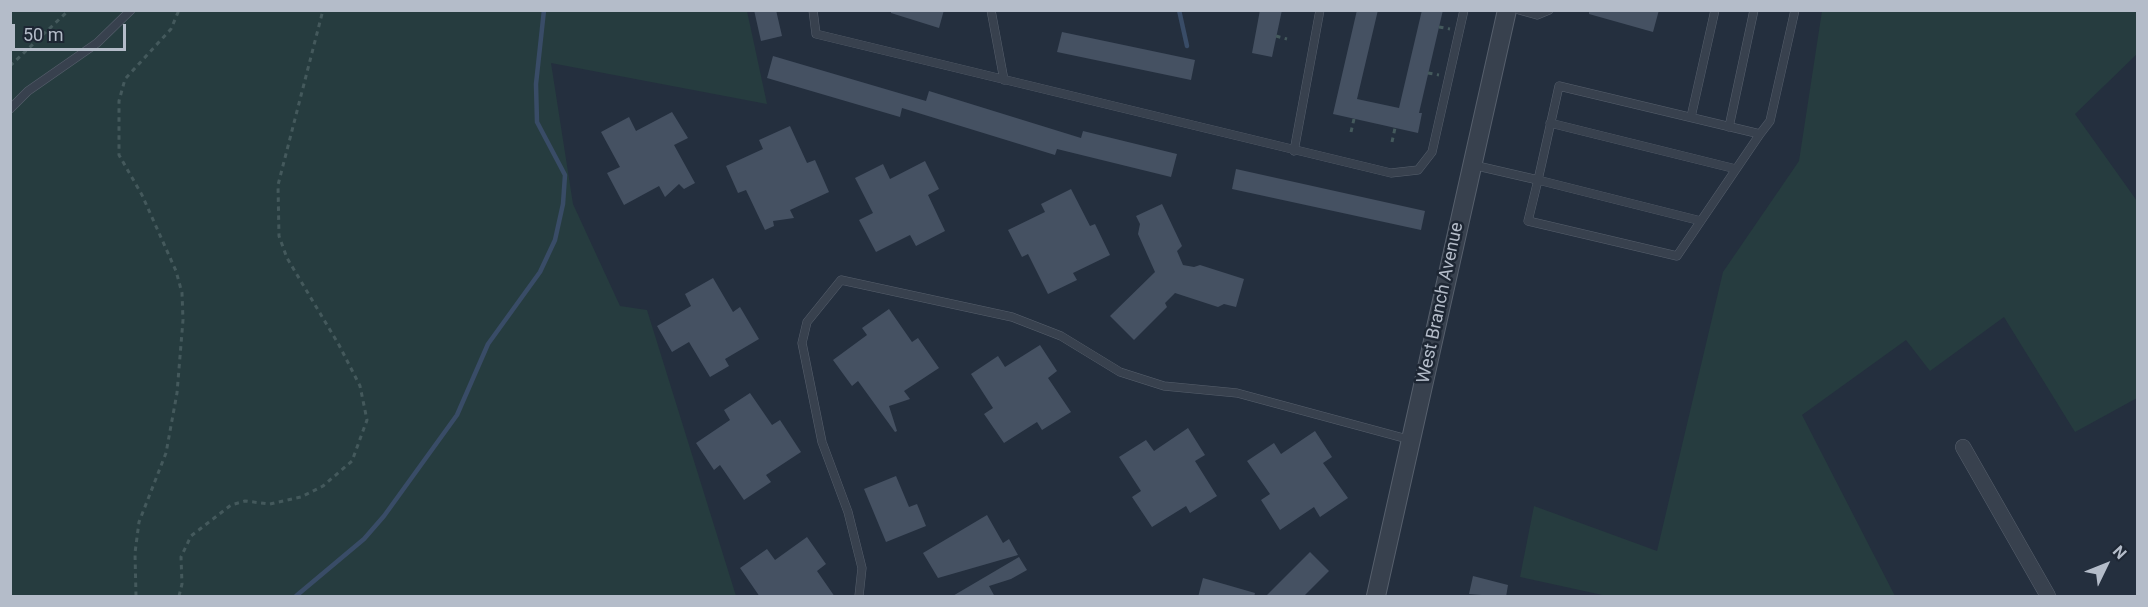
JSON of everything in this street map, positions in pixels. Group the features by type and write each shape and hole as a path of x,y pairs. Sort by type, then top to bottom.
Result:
{"street":[{"name":"West Branch Avenue","path":"1376,597 1507,10"},
{"path":"1963,447 2048,597"}],"lane":[{"path":"10,109 28,91 97,43 131,10"},
{"path":"813,10 816,34 1391,173 1418,170 1432,152 1464,10"},
{"path":"991,10 1004,80"},
{"path":"1294,151 1320,10"},
{"path":"1519,10 1537,15 1549,10"},
{"path":"1691,117 1715,10"},
{"path":"1729,127 1754,10"},
{"path":"1760,134 1559,86 1528,221 1677,256 1770,121 1795,10"},
{"path":"1550,123 1736,169"},
{"path":"1471,164 1701,221"},
{"path":"859,597 862,568 848,512 822,442 802,344 807,322 841,280 1012,317 1061,336 1120,372 1164,386 1237,393 1411,440"}],"path":[{"path":"10,66 69,10"},
{"path":"136,597 135,553 140,522 166,453 177,393 183,320 182,293 176,271 142,195 119,155 119,101 125,79 171,29 179,10"},
{"path":"179,597 182,584 181,557 191,536 231,505 245,501 270,504 301,497 323,486 352,461 367,420 360,386 339,345 286,258 279,236 278,185 323,10"},
{"path":"1439,27 1450,29"},
{"path":"1276,36 1287,39"},
{"path":"1428,73 1439,75"},
{"path":"1351,132 1354,119"},
{"path":"1392,142 1395,128"}],"green space":[{"path":"10,11 747,11 767,104 551,63 573,204 620,306 647,310 736,596 11,596"},
{"path":"1822,11 2137,11 2137,54 2075,114 2137,201 2137,398 2075,432 2004,317 1930,371 1906,340 1802,415 1895,596 1607,596 1520,577 1534,506 1657,551 1723,272 1799,161"}],"building":[{"path":"754,10 776,10 782,36 761,41"},
{"path":"891,10 944,10 939,28 891,13"},
{"path":"1260,10 1282,10 1272,57 1252,53"},
{"path":"1357,10 1378,10 1357,99 1399,108 1422,10 1443,10 1419,113 1422,113 1418,133 1333,114"},
{"path":"1589,10 1659,10 1653,32 1589,14"},
{"path":"1062,32 1195,60 1191,80 1057,52"},
{"path":"773,56 926,101 929,91 1081,138 1083,131 1177,154 1171,177 1057,149 1055,155 902,108 900,117 767,78"},
{"path":"672,112 688,138 674,145 695,183 684,189 679,184 665,197 659,186 624,205 607,173 620,167 601,132 629,117 636,131"},
{"path":"790,126 807,163 815,160 829,192 790,210 794,218 773,221 774,226 765,230 746,190 738,193 726,166 763,149 759,140"},
{"path":"925,161 939,189 928,195 945,231 916,246 910,235 876,252 859,220 873,213 855,178 883,164 890,179"},
{"path":"1236,169 1425,211 1421,230 1232,189"},
{"path":"1071,189 1090,226 1095,224 1110,255 1073,273 1077,280 1048,294 1028,254 1022,257 1008,230 1045,212 1041,204"},
{"path":"1162,204 1182,246 1177,251 1183,265 1194,267 1200,265 1244,279 1236,307 1224,304 1218,307 1175,293 1165,303 1167,307 1134,340 1110,316 1155,272 1138,234 1140,224 1136,216"},
{"path":"713,278 733,312 740,307 759,339 725,359 729,366 710,377 689,342 672,352 657,326 691,306 685,294"},
{"path":"889,309 912,342 918,338 939,368 904,391 910,399 889,406 897,431 895,432 858,381 852,386 833,360 867,335 862,328"},
{"path":"1040,345 1057,371 1048,378 1071,412 1042,430 1037,422 1004,443 984,414 993,408 971,374 998,356 1005,367"},
{"path":"750,393 772,425 780,420 801,452 766,475 771,482 744,500 720,465 714,470 696,443 730,420 724,410"},
{"path":"1188,428 1205,455 1195,461 1217,496 1190,513 1186,506 1152,527 1132,497 1141,491 1119,457 1146,440 1154,451"},
{"path":"1315,431 1332,457 1323,463 1348,498 1320,517 1314,507 1280,530 1261,500 1270,494 1247,461 1274,443 1281,454"},
{"path":"896,476 909,507 917,504 926,526 886,542 864,489"},
{"path":"987,515 1003,543 1009,539 1018,555 938,578 923,553"},
{"path":"807,537 826,564 817,571 835,597 760,597 740,568 767,549 775,560"},
{"path":"1310,552 1329,571 1303,597 1265,597"},
{"path":"1019,557 1027,570 1011,579 989,586 995,597 951,597"},
{"path":"1473,576 1508,585 1506,597 1469,594"},
{"path":"1203,578 1255,593 1254,597 1198,597"}],"waterway":[{"path":"296,596 364,539 384,516 457,415 488,344 540,272 555,240 563,204 565,175 537,122 536,84 544,10"},
{"path":"1179,10 1187,46"}]}
